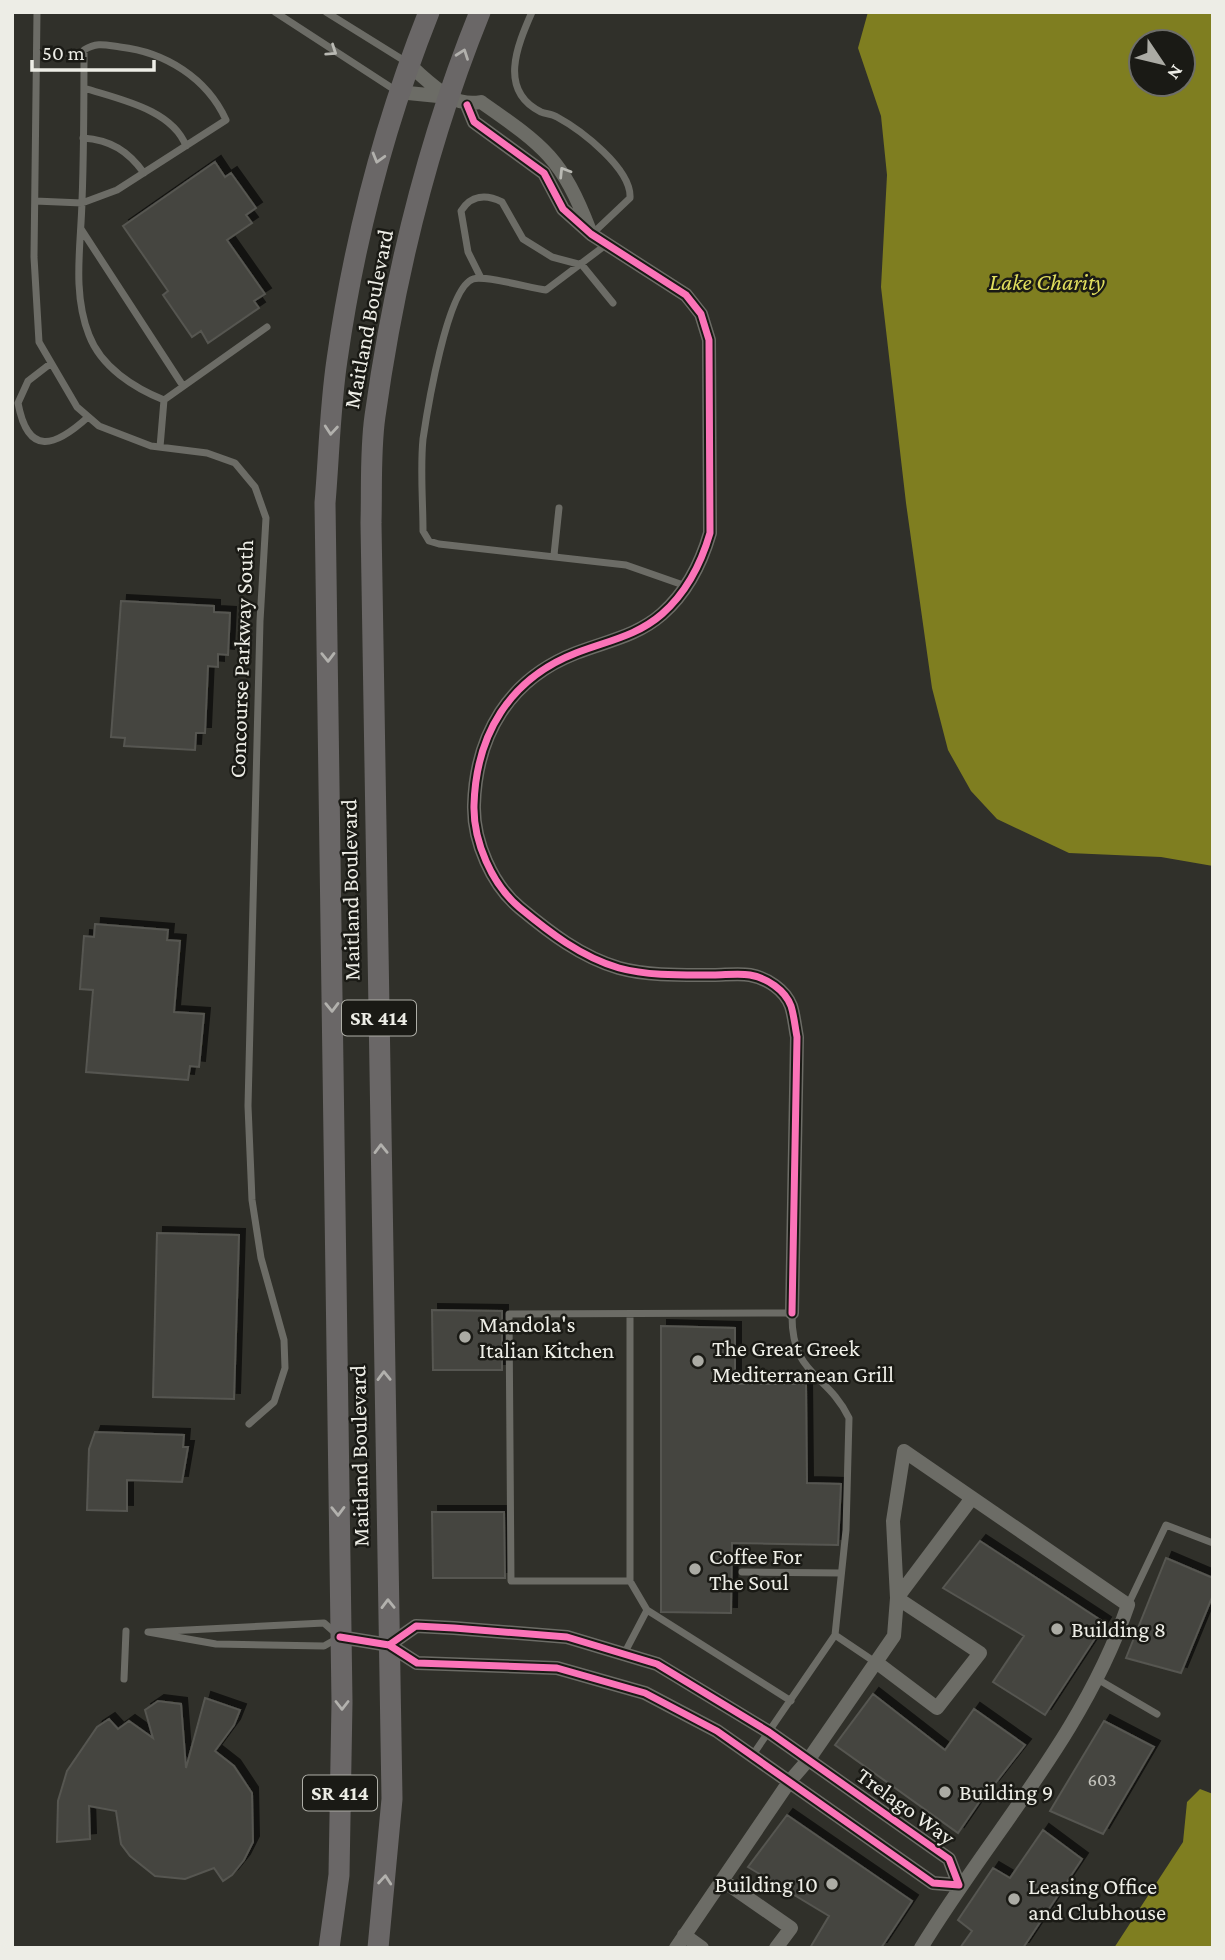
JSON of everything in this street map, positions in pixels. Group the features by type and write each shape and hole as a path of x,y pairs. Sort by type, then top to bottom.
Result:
{"main road":[{"name":"Maitland Boulevard","path":"329,1948 339,1875 342,1702 325,503 339,348 363,216 398,92 429,12"},
{"name":"Maitland Boulevard","path":"378,1948 392,1799 371,523 374,418 415,216 457,101 480,12"}],"street":[{"path":"408,64 457,101 474,122 544,173 563,209 591,234 686,295 701,314 709,340 710,533 702,561 686,586 662,614 632,634 574,654 543,671 508,701 490,727 475,773 474,819 486,862 516,905 559,941 619,968 683,975 750,975 776,986 791,1005 797,1037 792,1313"},
{"path":"398,92 481,102 529,135 558,163 575,191 591,234"},
{"path":"676,1948 789,1782 809,1759 894,1636 897,1598 893,1521 904,1451 1128,1605 1099,1680 1060,1745 959,1885 921,1948"},
{"path":"897,1598 972,1498"},
{"path":"876,1662 937,1708 980,1653 897,1598"},
{"name":"Trelago Way","path":"416,1626 567,1637 624,1654 657,1664 809,1759 949,1859 959,1885 933,1883 717,1731 645,1693 557,1668 417,1663 389,1645 416,1626"},
{"path":"340,1637 389,1645"},
{"path":"722,1881 790,1928 776,1948"},
{"path":"684,1935 702,1948"}],"lane":[{"name":"Concourse Parkway South","path":"37,12 34,257 39,342 77,407 99,426 160,447 207,453 235,463 255,487 266,518 260,621 248,1106 252,1200 261,1258 284,1340 285,1368 274,1402 249,1424"},
{"path":"275,12 379,83 398,92"},
{"path":"326,12 408,64"},
{"path":"532,12 517,47 514,64 514,81 521,96 540,112 557,117 614,161 625,173 631,187 629,198 591,234"},
{"path":"35,201 82,203 117,190 226,120 217,99 191,74 166,59 141,49 95,43 84,50 82,203 78,275 89,336 110,366 139,390 164,400"},
{"path":"84,88 160,115 181,131 186,146"},
{"path":"83,138 100,139 120,148 144,173"},
{"path":"481,278 468,252 461,211 475,198 494,198 502,202 523,239 552,257 582,265 613,303"},
{"path":"81,229 183,386"},
{"path":"607,244 546,290 481,278 472,279 464,285 441,352 423,442 423,531 429,541 439,544 626,565 686,586"},
{"path":"160,447 164,400 267,327"},
{"path":"50,363 28,381 18,403 28,434 38,441 52,443 65,437 88,417"},
{"path":"554,555 559,508"},
{"path":"630,1581 511,1581 509,1314 792,1313 796,1352 806,1368 842,1404 849,1418 846,1530 835,1634 752,1756"},
{"path":"629,1314 630,1581 647,1610 791,1701"},
{"path":"757,1353 796,1352"},
{"path":"1128,1605 1166,1525 1213,1543"},
{"path":"742,1572 841,1573"},
{"path":"624,1654 647,1610"},
{"path":"324,1623 340,1637 324,1646 230,1644 148,1632 324,1623"},
{"path":"124,1679 126,1631"},
{"path":"835,1634 876,1662"},
{"path":"1099,1680 1157,1714"}],"water":[{"name":"Lake Charity","path":"868,12 1213,12 1213,866 1161,857 1069,853 997,819 971,791 948,750 932,688 906,503 881,287 887,175 881,116 858,48"},
{"path":"1200,1789 1213,1794 1213,1948 1114,1948 1183,1842 1187,1802"}],"building":[{"path":"215,162 225,177 231,173 256,208 246,215 252,223 227,240 265,294 254,301 259,308 208,343 201,331 192,337 163,295 168,291 123,226"},
{"path":"121,601 214,606 214,612 230,613 228,655 218,654 218,667 208,666 205,733 196,733 195,750 124,746 125,738 111,737"},
{"path":"95,924 168,930 167,940 180,941 174,1012 204,1014 199,1067 190,1066 188,1080 86,1072 93,990 80,989 84,936 94,937"},
{"path":"157,1233 239,1235 234,1399 153,1397"},
{"path":"432,1310 502,1311 502,1370 433,1370"},
{"path":"661,1326 735,1328 735,1384 806,1384 807,1483 841,1484 838,1545 732,1543 731,1613 661,1612"},
{"path":"95,1432 184,1435 183,1447 188,1447 182,1482 127,1480 127,1511 87,1510 89,1449"},
{"path":"432,1512 504,1512 505,1578 433,1578"},
{"name":"Building 8","path":"980,1541 1105,1623 1045,1715 993,1682 1024,1636 943,1588"},
{"path":"1166,1558 1213,1578 1213,1595 1181,1673 1126,1658"},
{"name":"Building 9","path":"873,1694 945,1750 974,1709 1025,1745 993,1786 991,1785 958,1833 835,1745"},
{"path":"205,1698 240,1710 234,1725 215,1751 234,1766 252,1793 253,1842 232,1875 223,1881 214,1868 185,1879 155,1876 130,1856 121,1844 116,1811 89,1806 90,1839 57,1842 58,1801 67,1771 97,1727 109,1719 118,1729 129,1721 153,1738 145,1710 158,1701 181,1704 186,1768"},
{"path":"1104,1721 1154,1747 1103,1834 1050,1811"},
{"name":"Building 10","path":"787,1815 912,1901 881,1948 810,1948 829,1916 748,1867"},
{"name":"Leasing Office and Clubhouse","path":"1043,1830 1082,1859 1023,1948 960,1948 972,1931 958,1920 993,1868 1010,1878"}],"cycle path":[{"path":"467,105 474,122 544,173 563,209 591,234 686,295 701,314 709,340 710,533 702,556 686,587 652,622 632,633 552,664 515,694 489,733 481,755 474,805 477,833 493,875 510,898 542,926 579,951 619,968 642,972 750,975 775,986 788,1000 797,1037 792,1313"},
{"path":"340,1637 389,1645 417,1663 557,1668 645,1693 717,1731 933,1883 959,1885 949,1859 769,1732 657,1664 567,1637 454,1628 416,1626 389,1645"}],"place":[{"name":"Mandola's Italian Kitchen","path":"465,1337"},
{"name":"The Great Greek Mediterranean Grill","path":"698,1361"},
{"name":"Coffee For The Soul","path":"695,1569"},
{"name":"Building 8","path":"1057,1629"},
{"name":"Building 9","path":"945,1792"},
{"name":"Building 10","path":"832,1884"},
{"name":"Leasing Office and Clubhouse","path":"1014,1899"}]}
